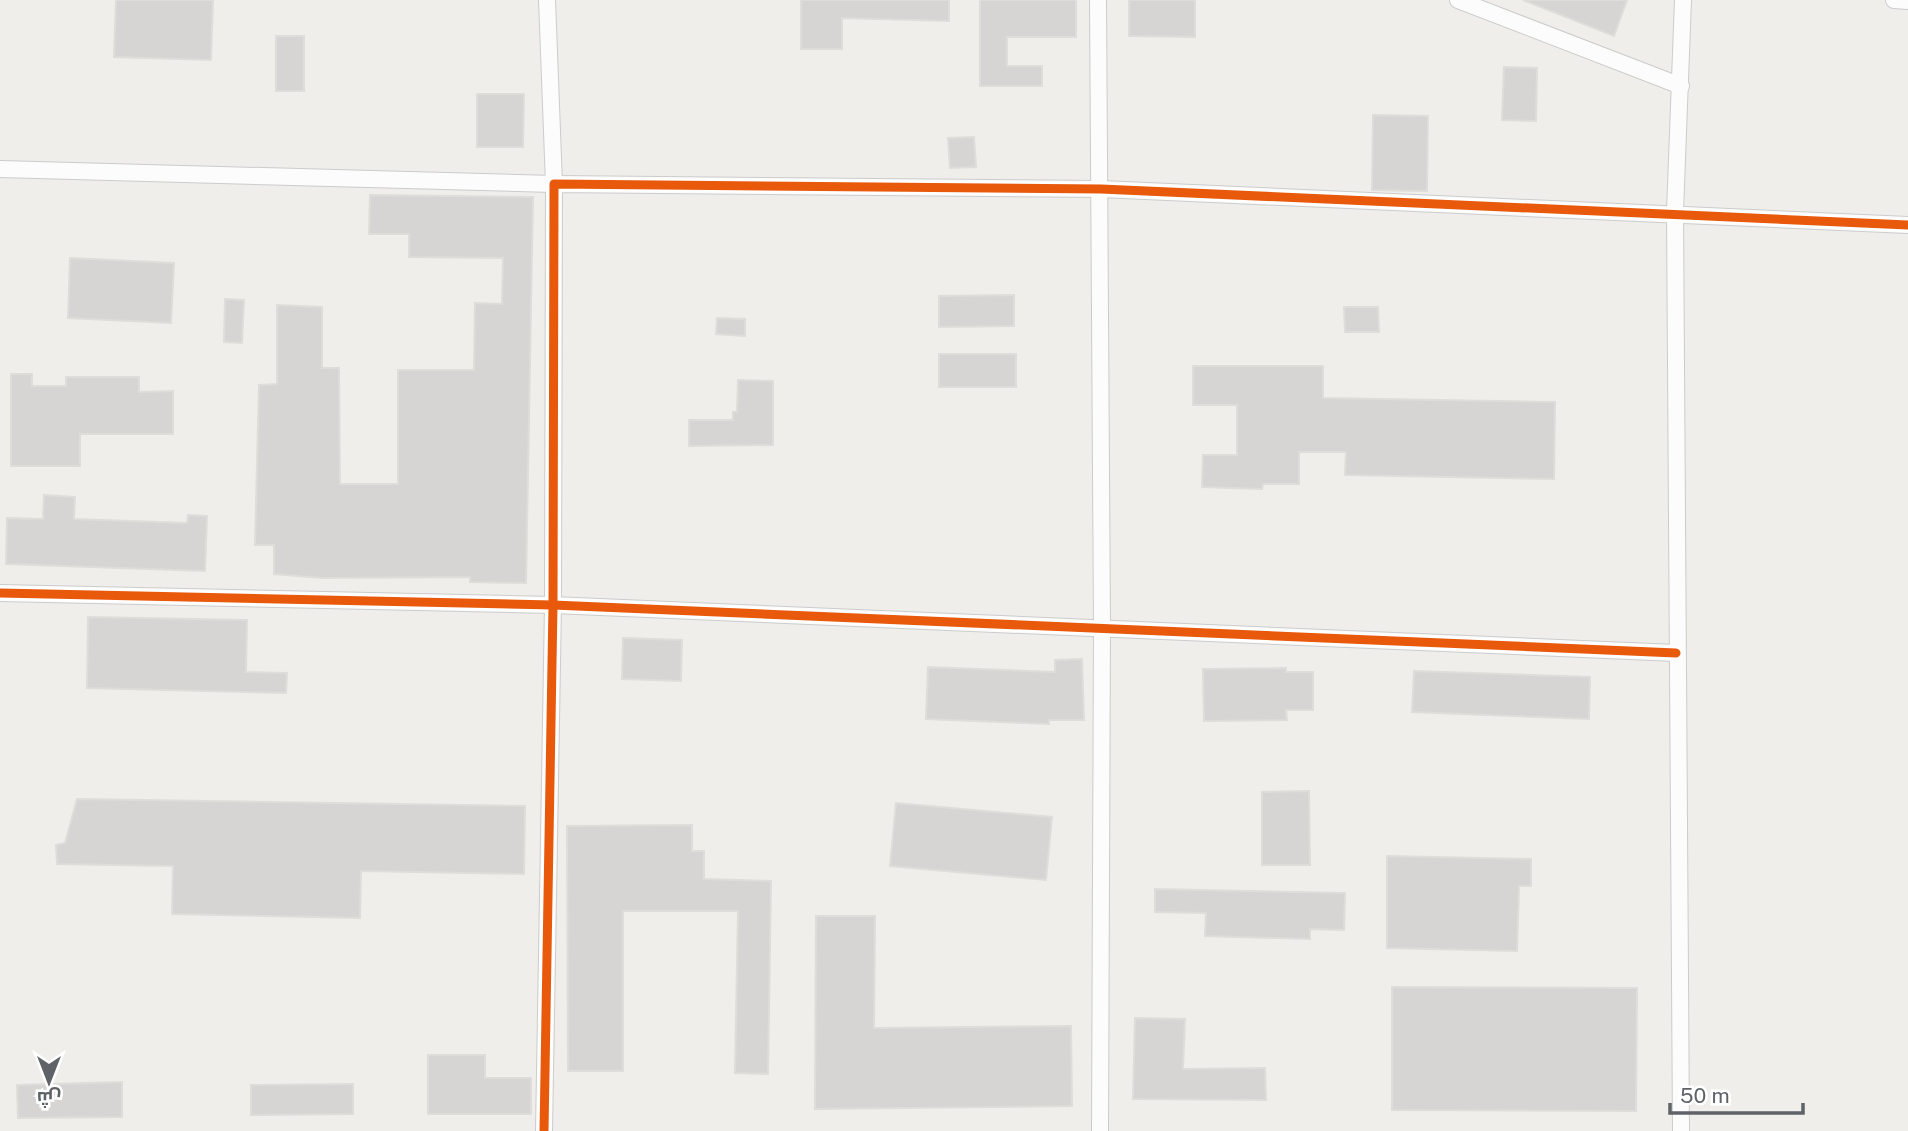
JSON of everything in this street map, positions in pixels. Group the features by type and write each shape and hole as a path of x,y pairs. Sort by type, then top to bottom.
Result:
{"street":[{"path":"544,1131 553,605 554,184 547,0"},
{"path":"1098,0 1101,189 1100,1131"},
{"path":"1458,0 1681,86"},
{"path":"1681,1131 1675,212 1683,0"},
{"path":"1894,0 1908,1"},
{"path":"0,169 554,184 1101,189 1675,212 1908,225"},
{"path":"0,593 553,605 1101,626 1676,653"}],"building":[{"path":"116,0 213,0 211,60 114,57"},
{"path":"801,0 949,0 949,21 842,18 842,49 801,49"},
{"path":"980,0 1076,0 1076,37 1007,37 1007,66 1042,66 1042,86 980,86"},
{"path":"1129,0 1195,0 1195,37 1129,36"},
{"path":"1523,0 1627,0 1614,36"},
{"path":"276,36 304,36 304,91 276,91"},
{"path":"1504,67 1537,68 1536,121 1502,120"},
{"path":"477,94 524,94 523,147 477,147"},
{"path":"1373,115 1428,116 1427,191 1372,190"},
{"path":"974,137 976,167 950,168 948,138"},
{"path":"370,195 533,197 526,583 470,582 470,577 322,578 274,574 274,545 255,545 259,385 277,384 277,305 322,307 322,368 339,368 340,484 398,484 398,370 474,370 475,303 502,304 503,258 409,257 409,234 369,234"},
{"path":"70,258 174,263 171,323 68,318"},
{"path":"1014,295 1014,326 939,327 939,296"},
{"path":"225,299 244,300 242,343 224,342"},
{"path":"1344,307 1378,307 1379,332 1345,332"},
{"path":"717,318 745,319 745,336 716,334"},
{"path":"939,354 1016,354 1016,387 939,387"},
{"path":"1193,366 1323,366 1323,398 1555,402 1554,479 1345,475 1346,452 1299,452 1299,484 1263,484 1262,489 1202,487 1203,455 1237,455 1237,405 1193,405"},
{"path":"11,374 32,374 32,386 66,386 66,377 139,377 139,392 173,391 173,434 80,434 80,466 11,466"},
{"path":"738,380 773,381 773,445 689,446 689,420 733,420 733,412 737,412"},
{"path":"44,495 75,497 74,519 187,523 188,515 207,516 205,571 6,564 7,518 43,519"},
{"path":"88,617 247,620 246,672 287,673 286,693 87,688"},
{"path":"623,638 682,640 681,681 622,679"},
{"path":"1082,659 1084,720 1049,720 1049,724 926,719 928,667 1055,672 1055,660"},
{"path":"1286,668 1286,672 1313,672 1313,710 1286,710 1287,720 1204,721 1203,669"},
{"path":"1414,671 1590,677 1589,719 1412,712"},
{"path":"1309,791 1310,865 1262,865 1262,792"},
{"path":"77,799 525,806 524,874 361,871 360,918 172,914 173,866 57,864 56,845 65,843"},
{"path":"896,803 1052,817 1046,880 890,866"},
{"path":"692,825 692,851 704,851 704,879 771,881 768,1074 735,1073 738,911 623,911 623,1071 568,1071 567,826"},
{"path":"1387,856 1531,859 1531,886 1519,886 1517,951 1387,948"},
{"path":"1155,889 1345,893 1344,930 1310,929 1310,939 1205,936 1206,913 1155,912"},
{"path":"816,916 875,916 874,1028 1071,1026 1072,1106 815,1109"},
{"path":"1392,987 1637,988 1636,1111 1392,1110"},
{"path":"1135,1018 1185,1019 1183,1069 1265,1068 1266,1100 1133,1099"},
{"path":"428,1055 485,1055 485,1078 531,1078 531,1114 428,1114"},
{"path":"122,1082 122,1117 18,1118 17,1085"},
{"path":"353,1084 353,1114 251,1115 251,1085"}],"cycle path":[{"path":"544,1131 553,605 554,184 1101,189 1908,225"},
{"path":"0,593 553,605 1676,653"}]}
